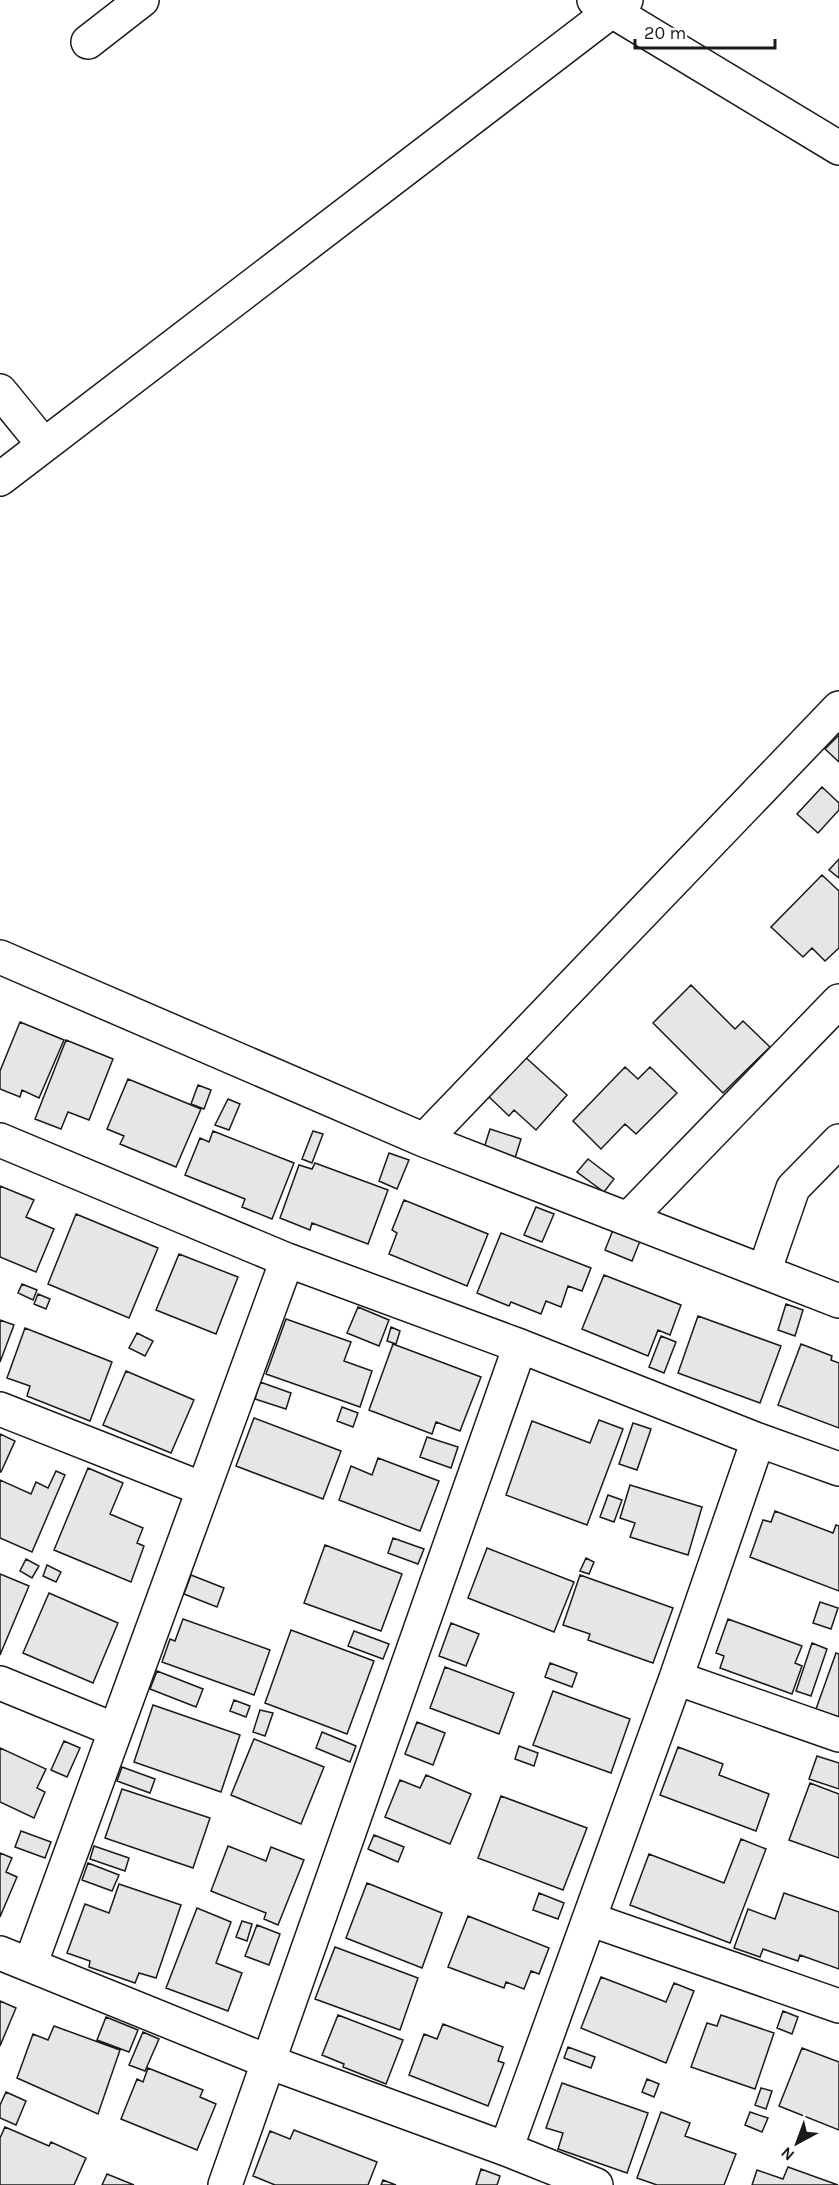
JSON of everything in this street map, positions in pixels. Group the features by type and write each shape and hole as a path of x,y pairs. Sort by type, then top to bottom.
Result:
{"street":[{"path":"88,42 142,0"},
{"path":"0,478 611,4 839,148"},
{"path":"0,391 44,445"},
{"path":"424,1140 839,708"},
{"path":"0,957 424,1140 839,1300"},
{"path":"628,1219 839,1001"},
{"path":"0,1140 286,1260 520,1346 758,1440 839,1469"},
{"path":"764,1272 793,1188 839,1141"},
{"path":"286,1260 115,1730 15,1959 269,2062 506,2149 596,2185"},
{"path":"225,2185 520,1346"},
{"path":"0,1409 203,1489"},
{"path":"506,2149 676,1678 758,1440"},
{"path":"676,1678 839,1735"},
{"path":"0,1683 115,1730"},
{"path":"589,1919 839,2006"}],"building":[{"path":"839,735 839,762 825,749"},
{"path":"822,787 839,803 839,810 818,833 797,814"},
{"path":"839,859 839,878 829,870"},
{"path":"822,875 839,891 839,948 825,961 812,948 803,957 771,927"},
{"path":"691,985 735,1029 743,1021 770,1047 723,1093 653,1023"},
{"path":"20,1022 64,1040 39,1098 22,1090 20,1097 0,1089 0,1071"},
{"path":"66,1040 113,1059 89,1120 68,1112 61,1129 35,1119"},
{"path":"523,1055 567,1095 536,1130 514,1110 509,1116 487,1095"},
{"path":"625,1067 638,1079 650,1067 677,1093 636,1134 625,1124 601,1149 573,1121"},
{"path":"128,1079 201,1109 176,1167 120,1144 124,1136 107,1129"},
{"path":"198,1085 211,1090 204,1109 191,1104"},
{"path":"228,1099 240,1104 229,1130 215,1125"},
{"path":"490,1129 521,1139 515,1158 484,1148"},
{"path":"213,1131 294,1163 272,1219 242,1207 245,1199 185,1175 200,1138 209,1142"},
{"path":"313,1131 323,1134 312,1163 302,1159"},
{"path":"389,1153 409,1160 397,1189 379,1181"},
{"path":"588,1159 614,1179 604,1192 577,1172"},
{"path":"315,1163 388,1190 368,1244 312,1223 310,1230 280,1218 299,1165 312,1169"},
{"path":"0,1186 34,1200 26,1217 54,1229 36,1272 0,1257"},
{"path":"404,1200 488,1234 467,1286 389,1254 397,1233 392,1230"},
{"path":"536,1207 554,1214 542,1242 524,1235"},
{"path":"76,1214 158,1248 129,1318 48,1284"},
{"path":"613,1230 640,1241 632,1261 605,1250"},
{"path":"501,1233 591,1268 582,1291 568,1286 561,1307 546,1301 541,1314 511,1302 509,1306 477,1293"},
{"path":"179,1254 238,1277 216,1334 156,1310"},
{"path":"604,1275 681,1305 670,1335 658,1330 648,1356 582,1329"},
{"path":"22,1284 37,1290 33,1300 18,1293"},
{"path":"38,1294 50,1299 46,1309 34,1304"},
{"path":"786,1304 803,1310 795,1336 778,1330"},
{"path":"358,1307 389,1320 379,1346 347,1333"},
{"path":"698,1316 781,1346 760,1403 678,1373"},
{"path":"286,1319 351,1342 344,1361 372,1371 360,1407 266,1374"},
{"path":"0,1320 14,1325 0,1362"},
{"path":"391,1327 400,1331 396,1344 387,1341"},
{"path":"25,1328 112,1362 90,1421 27,1396 30,1386 7,1378"},
{"path":"137,1333 153,1341 145,1356 129,1348"},
{"path":"661,1336 676,1342 664,1373 649,1367"},
{"path":"393,1344 481,1377 460,1431 436,1422 432,1434 369,1410"},
{"path":"801,1344 832,1356 831,1360 839,1363 839,1428 778,1405"},
{"path":"126,1371 194,1400 171,1453 103,1425"},
{"path":"260,1382 291,1393 286,1409 255,1399"},
{"path":"342,1407 358,1413 353,1427 337,1421"},
{"path":"254,1418 341,1451 323,1499 236,1466"},
{"path":"599,1420 623,1429 587,1525 506,1495 532,1421 590,1443"},
{"path":"633,1423 651,1429 637,1470 619,1464"},
{"path":"0,1434 15,1441 1,1472 0,1472"},
{"path":"427,1437 458,1447 451,1468 420,1457"},
{"path":"378,1458 439,1481 420,1531 339,1500 351,1466 372,1475"},
{"path":"88,1468 123,1483 110,1514 143,1528 137,1543 144,1546 131,1582 54,1550"},
{"path":"56,1471 65,1475 32,1552 0,1538 0,1480 31,1494 36,1482 48,1488"},
{"path":"630,1485 702,1507 688,1555 630,1537 635,1523 620,1518"},
{"path":"608,1495 622,1500 614,1522 600,1517"},
{"path":"775,1511 833,1533 836,1525 839,1526 839,1591 750,1557 763,1520 771,1522"},
{"path":"393,1538 424,1549 418,1564 388,1553"},
{"path":"325,1545 402,1574 381,1631 304,1603"},
{"path":"487,1548 574,1582 554,1632 468,1598"},
{"path":"586,1558 594,1562 589,1574 580,1571"},
{"path":"26,1559 39,1566 32,1578 20,1571"},
{"path":"47,1565 61,1572 56,1582 43,1576"},
{"path":"0,1574 29,1586 0,1655"},
{"path":"191,1575 224,1588 217,1607 184,1594"},
{"path":"580,1575 673,1608 653,1663 588,1640 590,1634 563,1625"},
{"path":"49,1593 118,1623 93,1683 23,1653"},
{"path":"820,1602 838,1608 831,1629 813,1623"},
{"path":"183,1619 270,1650 254,1695 162,1662 170,1639 175,1641"},
{"path":"728,1619 802,1646 795,1663 802,1666 792,1694 720,1668 724,1656 716,1653"},
{"path":"451,1623 479,1634 466,1666 439,1656"},
{"path":"291,1630 374,1661 347,1734 265,1703"},
{"path":"354,1631 389,1644 383,1659 348,1646"},
{"path":"812,1643 827,1649 811,1696 796,1691"},
{"path":"836,1653 839,1654 839,1717 816,1709"},
{"path":"550,1663 577,1673 572,1687 545,1677"},
{"path":"445,1667 514,1693 499,1734 430,1708"},
{"path":"157,1671 203,1689 196,1707 150,1689"},
{"path":"553,1691 630,1719 611,1773 533,1745"},
{"path":"234,1700 250,1706 246,1717 230,1711"},
{"path":"153,1705 240,1735 221,1792 134,1762"},
{"path":"260,1710 273,1713 265,1736 253,1732"},
{"path":"417,1722 445,1733 433,1765 405,1754"},
{"path":"322,1732 356,1746 350,1762 316,1748"},
{"path":"254,1739 324,1767 301,1824 231,1795"},
{"path":"64,1741 80,1748 67,1777 51,1770"},
{"path":"519,1746 538,1753 534,1766 515,1759"},
{"path":"678,1747 723,1764 719,1775 769,1794 756,1831 660,1795"},
{"path":"0,1748 46,1769 37,1788 45,1792 34,1818 0,1802"},
{"path":"817,1756 839,1763 839,1789 809,1779"},
{"path":"122,1767 155,1779 150,1793 117,1781"},
{"path":"426,1775 471,1794 450,1844 385,1817 400,1780 420,1788"},
{"path":"810,1783 839,1794 839,1858 789,1840"},
{"path":"122,1789 210,1818 193,1868 105,1838"},
{"path":"501,1796 587,1828 563,1890 478,1858"},
{"path":"21,1831 51,1842 45,1858 15,1847"},
{"path":"374,1835 404,1847 398,1862 368,1849"},
{"path":"741,1839 766,1849 730,1943 630,1905 649,1854 724,1883"},
{"path":"94,1846 129,1858 125,1871 90,1859"},
{"path":"228,1846 266,1861 271,1847 304,1860 278,1925 264,1919 266,1913 211,1891"},
{"path":"0,1853 12,1858 6,1872 17,1877 0,1917"},
{"path":"88,1863 119,1875 112,1891 82,1880"},
{"path":"367,1883 442,1913 422,1968 346,1938"},
{"path":"119,1884 181,1905 156,1978 139,1973 135,1983 89,1967 90,1961 67,1953 85,1904 109,1913"},
{"path":"539,1893 564,1903 558,1919 533,1910"},
{"path":"784,1893 839,1912 839,1969 800,1955 798,1961 763,1949 760,1957 734,1948 748,1909 775,1919"},
{"path":"197,1908 231,1922 216,1963 242,1973 228,2011 166,1988"},
{"path":"468,1916 549,1948 539,1974 531,1971 524,1989 506,1982 504,1988 448,1967"},
{"path":"242,1921 252,1924 247,1941 236,1937"},
{"path":"257,1925 280,1934 269,1965 245,1956"},
{"path":"335,1947 418,1978 400,2030 315,1999"},
{"path":"601,1977 666,2002 674,1983 694,1991 666,2063 581,2028"},
{"path":"0,2001 16,2008 0,2046"},
{"path":"783,2011 798,2017 792,2034 777,2028"},
{"path":"338,2015 403,2040 386,2084 343,2067 344,2064 322,2055"},
{"path":"721,2015 774,2033 755,2089 691,2067 707,2023 717,2026"},
{"path":"106,2017 138,2030 129,2052 97,2040"},
{"path":"443,2024 503,2047 498,2061 504,2063 488,2106 409,2075 424,2034 437,2039"},
{"path":"54,2026 120,2050 98,2114 17,2078 33,2034 48,2040"},
{"path":"143,2032 159,2039 145,2071 129,2065"},
{"path":"568,2047 595,2057 591,2068 564,2058"},
{"path":"802,2048 839,2062 839,2130 779,2106"},
{"path":"148,2068 203,2090 200,2097 216,2104 197,2150 121,2119 137,2079 143,2082"},
{"path":"647,2079 659,2084 654,2097 642,2092"},
{"path":"562,2083 648,2113 627,2173 558,2149 563,2133 546,2128"},
{"path":"761,2088 772,2091 766,2109 755,2105"},
{"path":"6,2092 26,2101 16,2125 0,2118 0,2105"},
{"path":"661,2112 690,2123 685,2136 736,2154 724,2185 657,2185 637,2178"},
{"path":"750,2112 768,2118 762,2132 745,2125"},
{"path":"5,2127 49,2146 51,2142 86,2158 74,2185 0,2185 0,2138"},
{"path":"294,2130 377,2162 368,2185 275,2185 253,2176 270,2131 290,2139"},
{"path":"788,2167 838,2185 752,2185 757,2170 783,2179"},
{"path":"481,2169 500,2176 497,2185 476,2185"},
{"path":"107,2174 134,2185 102,2185"},
{"path":"383,2180 396,2185 381,2185"}]}
